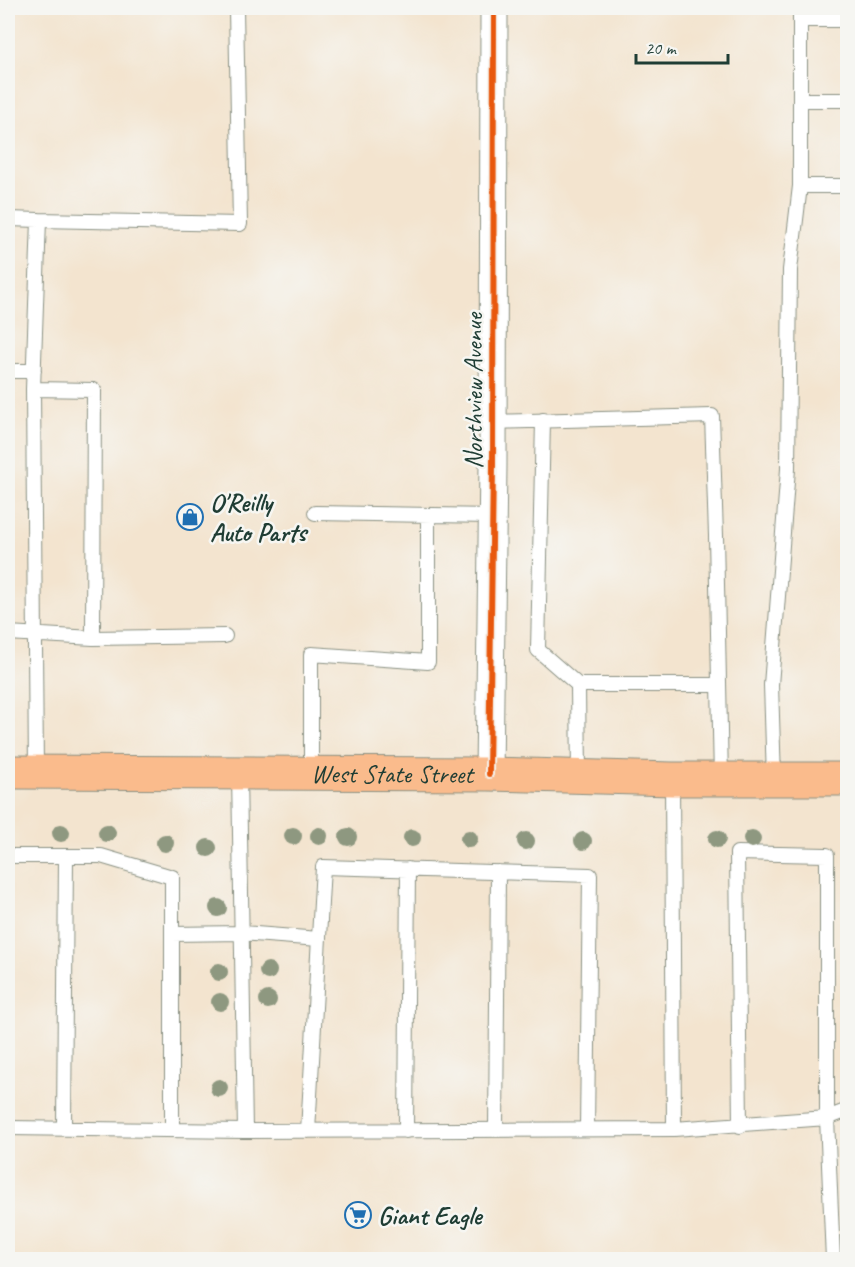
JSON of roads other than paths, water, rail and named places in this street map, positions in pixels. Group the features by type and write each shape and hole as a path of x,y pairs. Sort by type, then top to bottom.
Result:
{"highway":[{"name":"West State Street","path":"22,772 489,774 672,779 848,779"}],"street":[{"name":"Northview Avenue","path":"489,774 494,8"}],"lane":[{"path":"8,219 240,224 236,8"},
{"path":"774,779 771,685 788,469 790,270 800,186 800,14 848,20"},
{"path":"800,100 848,100"},
{"path":"800,186 848,186"},
{"path":"22,772 35,634 33,389 39,220"},
{"path":"8,371 34,371"},
{"path":"33,389 94,390 93,638"},
{"path":"492,422 712,416 721,779"},
{"path":"543,420 538,650 579,685 719,685"},
{"path":"315,513 492,516"},
{"path":"311,774 310,654 428,662 428,515"},
{"path":"8,633 93,638 225,636"},
{"path":"579,685 579,777"},
{"path":"239,774 245,1131"},
{"path":"672,779 674,1130"},
{"path":"740,1126 737,853 827,855 827,1118 833,1260"},
{"path":"8,856 101,856 172,877 172,1129"},
{"path":"64,1128 66,856"},
{"path":"308,1131 323,867 590,875 587,1130"},
{"path":"406,1131 408,869"},
{"path":"496,1130 498,873"},
{"path":"172,934 242,933 319,939"},
{"path":"8,1128 245,1131 674,1130 827,1118 848,1110"}],"place":[{"name":"O'Reilly Auto Parts","path":"190,517"},
{"name":"Giant Eagle","path":"358,1215"}]}
